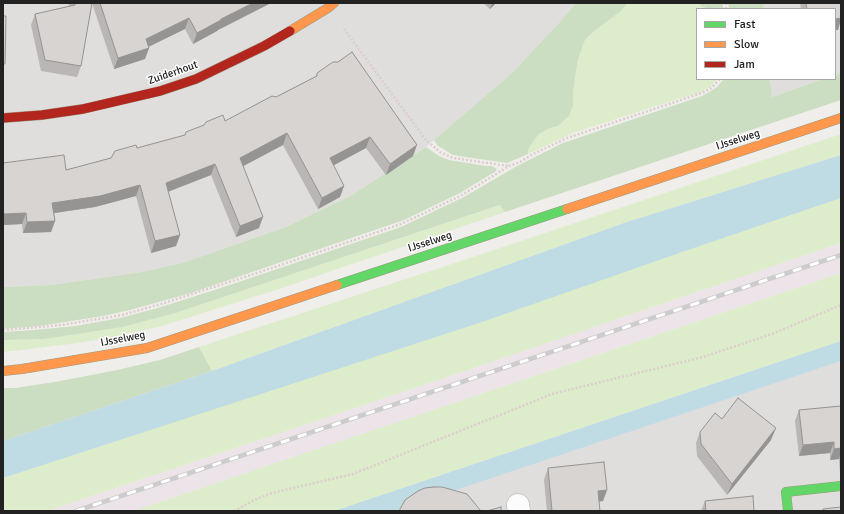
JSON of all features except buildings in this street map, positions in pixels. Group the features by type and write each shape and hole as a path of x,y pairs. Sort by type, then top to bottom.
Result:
{"street":[{"name":"Zuiderhout","path":"3,118 42,115 83,109 160,91 196,79 264,46 331,5"},
{"name":"IJsselweg","path":"3,371 147,348 841,118"},
{"name":"IJsselweg","path":"3,367 22,369"},
{"path":"788,511 786,492 841,486"}],"path":[{"path":"331,5 426,140 440,152 454,158 509,166"},
{"path":"3,330 61,325 122,314 161,304 401,224 462,195 509,166 567,138 702,93 710,89 719,80"},
{"path":"234,511 254,500 272,493 353,474 552,394 703,357 772,334 841,304"}],"shaded area":[{"path":"3,3 576,3 512,73 426,147 352,195 286,227 182,263 142,272 51,285 3,287"},
{"path":"763,3 841,3 841,73 836,75 836,8 764,8"},
{"path":"770,80 820,80 772,97"},
{"path":"841,243 841,273 133,511 47,511 397,394"},
{"path":"841,361 841,511 392,511 690,411"}],"green space":[{"path":"576,3 627,3 621,11 593,32 585,40 578,59 573,92 573,106 569,116 558,126 550,128 539,134 528,150 528,154 507,163 453,155 437,145 434,140 512,73"},
{"path":"626,3 700,3 707,8 696,8 696,80 717,80 710,87 697,94 573,133 528,154 528,150 539,134 550,128 558,126 569,116 573,106 573,92 578,59 585,40 593,32 621,11"},
{"path":"700,3 723,3 723,8 706,8 701,6"},
{"path":"728,3 763,3 764,8 729,8"},
{"path":"841,73 841,100 505,212 500,205 175,313 122,327 44,339 3,340 3,332 76,326 120,318 158,308 401,227 464,197 517,166 563,143 702,96 717,87 723,80 770,80 772,97 820,80 836,80 836,75"},
{"path":"841,134 841,155 624,223 212,371 199,347 494,250"},
{"path":"426,147 439,156 449,160 492,166 497,169 460,193 404,220 191,293 103,316 39,326 3,329 3,287 51,285 142,272 182,263 286,227 352,195"},
{"path":"841,198 841,243 47,511 3,511 3,478"},
{"path":"501,205 505,212 282,288 162,326 78,343 3,352 3,340 44,339 175,313"},
{"path":"841,273 841,341 334,511 133,511"},
{"path":"199,347 212,371 3,441 3,388 15,388 55,382 117,370 160,360"}],"water":[{"path":"841,155 841,198 482,322 3,478 3,441 212,371 624,223"},
{"path":"841,341 841,361 393,511 334,511"}],"railway":[{"path":"76,511 841,255"}],"traffic: fast":[{"path":"337,285 567,209"},
{"path":"788,511 786,492 841,486"}],"traffic: slow":[{"path":"290,31 334,3"},
{"path":"567,209 841,118"},
{"path":"3,371 147,348 337,285"}],"traffic: jam":[{"path":"3,118 42,115 83,109 160,91 196,79 264,46 290,31"}]}
